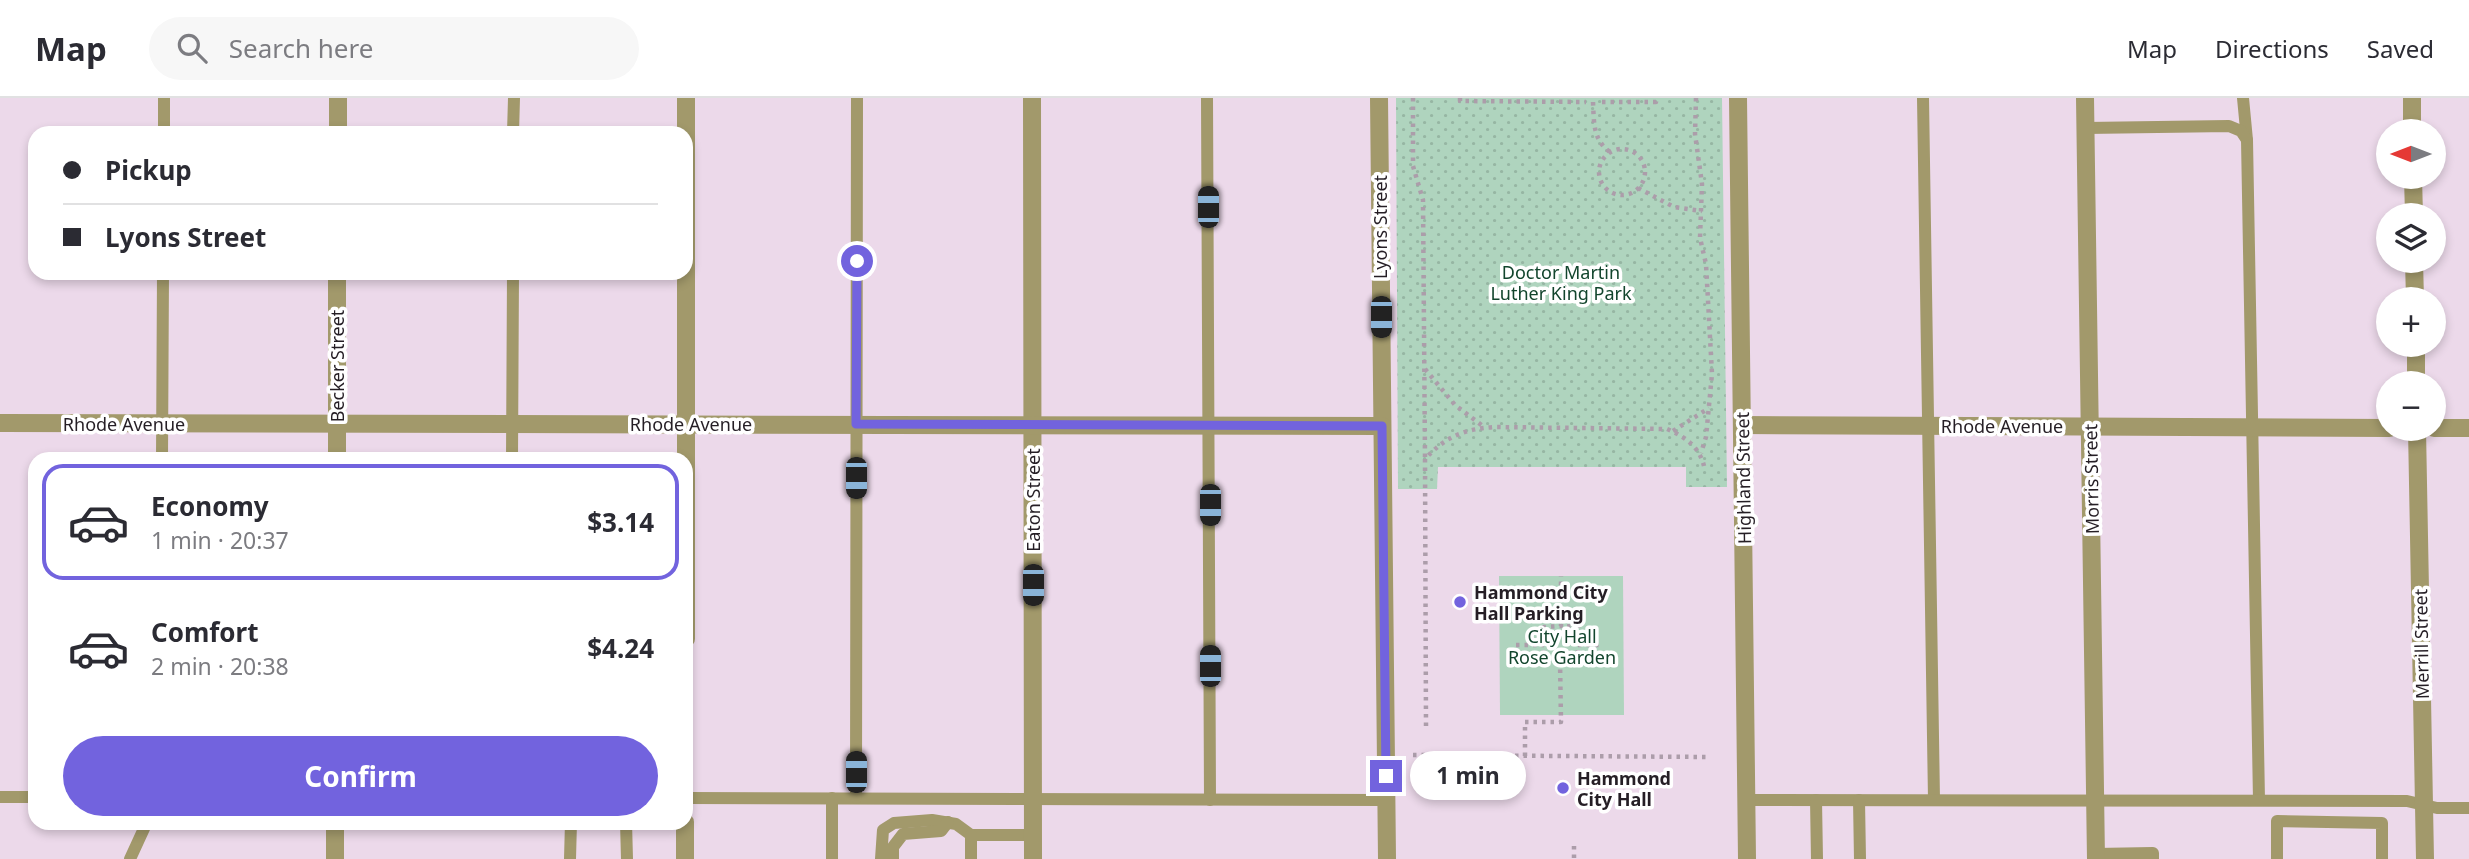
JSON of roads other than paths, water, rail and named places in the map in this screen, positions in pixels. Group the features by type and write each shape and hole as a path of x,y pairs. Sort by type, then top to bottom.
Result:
{"street":[{"path":"338,98 338,126"},
{"path":"686,98 686,126"},
{"name":"Eaton Street","path":"1032,98 1033,859"},
{"name":"Lyons Street","path":"1379,98 1387,859"},
{"name":"Highland Street","path":"1738,98 1747,859"},
{"name":"Morris Street","path":"2085,98 2096,856"},
{"path":"2412,98 2412,119"},
{"name":"Becker Street","path":"337,280 337,452"},
{"path":"687,280 688,452"},
{"name":"Rhode Avenue","path":"0,423 1382,426"},
{"name":"Rhode Avenue","path":"1742,425 2376,428"},
{"path":"2446,428 2469,428"},
{"name":"Merrill Street","path":"2417,441 2425,859"},
{"path":"335,830 335,859"},
{"path":"685,830 685,859"}],"lane":[{"path":"164,98 164,126"},
{"path":"513,126 514,98"},
{"path":"856,799 857,98"},
{"path":"1207,98 1210,800"},
{"path":"1923,98 1934,800"},
{"path":"2243,98 2247,139 2254,427 2259,800"},
{"path":"2086,128 2230,126 2241,131 2247,139"},
{"path":"162,452 163,280"},
{"path":"512,452 513,280"},
{"path":"0,797 28,797"},
{"path":"693,798 1386,800"},
{"path":"832,799 832,859"},
{"path":"1746,800 2407,801 2469,808"},
{"path":"1816,800 1817,859"},
{"path":"1859,800 1860,859"},
{"path":"881,859 883,830 888,825 932,820 948,822 971,835 1033,835"},
{"path":"2277,859 2277,821 2382,823 2382,859"},
{"path":"893,859 893,847 903,834 941,831 948,822"},
{"path":"130,859 143,830"},
{"path":"570,859 571,830"},
{"path":"626,830 627,859"},
{"path":"971,835 971,859"},
{"path":"2096,856 2153,853 2153,859"}],"place":[{"name":"Hammond City Hall Parking","path":"1460,602"},
{"name":"Hammond City Hall","path":"1563,788"}],"park label":[{"name":"Doctor Martin Luther King Park","path":"1561,282"},
{"name":"City Hall Rose Garden","path":"1562,646"}]}
